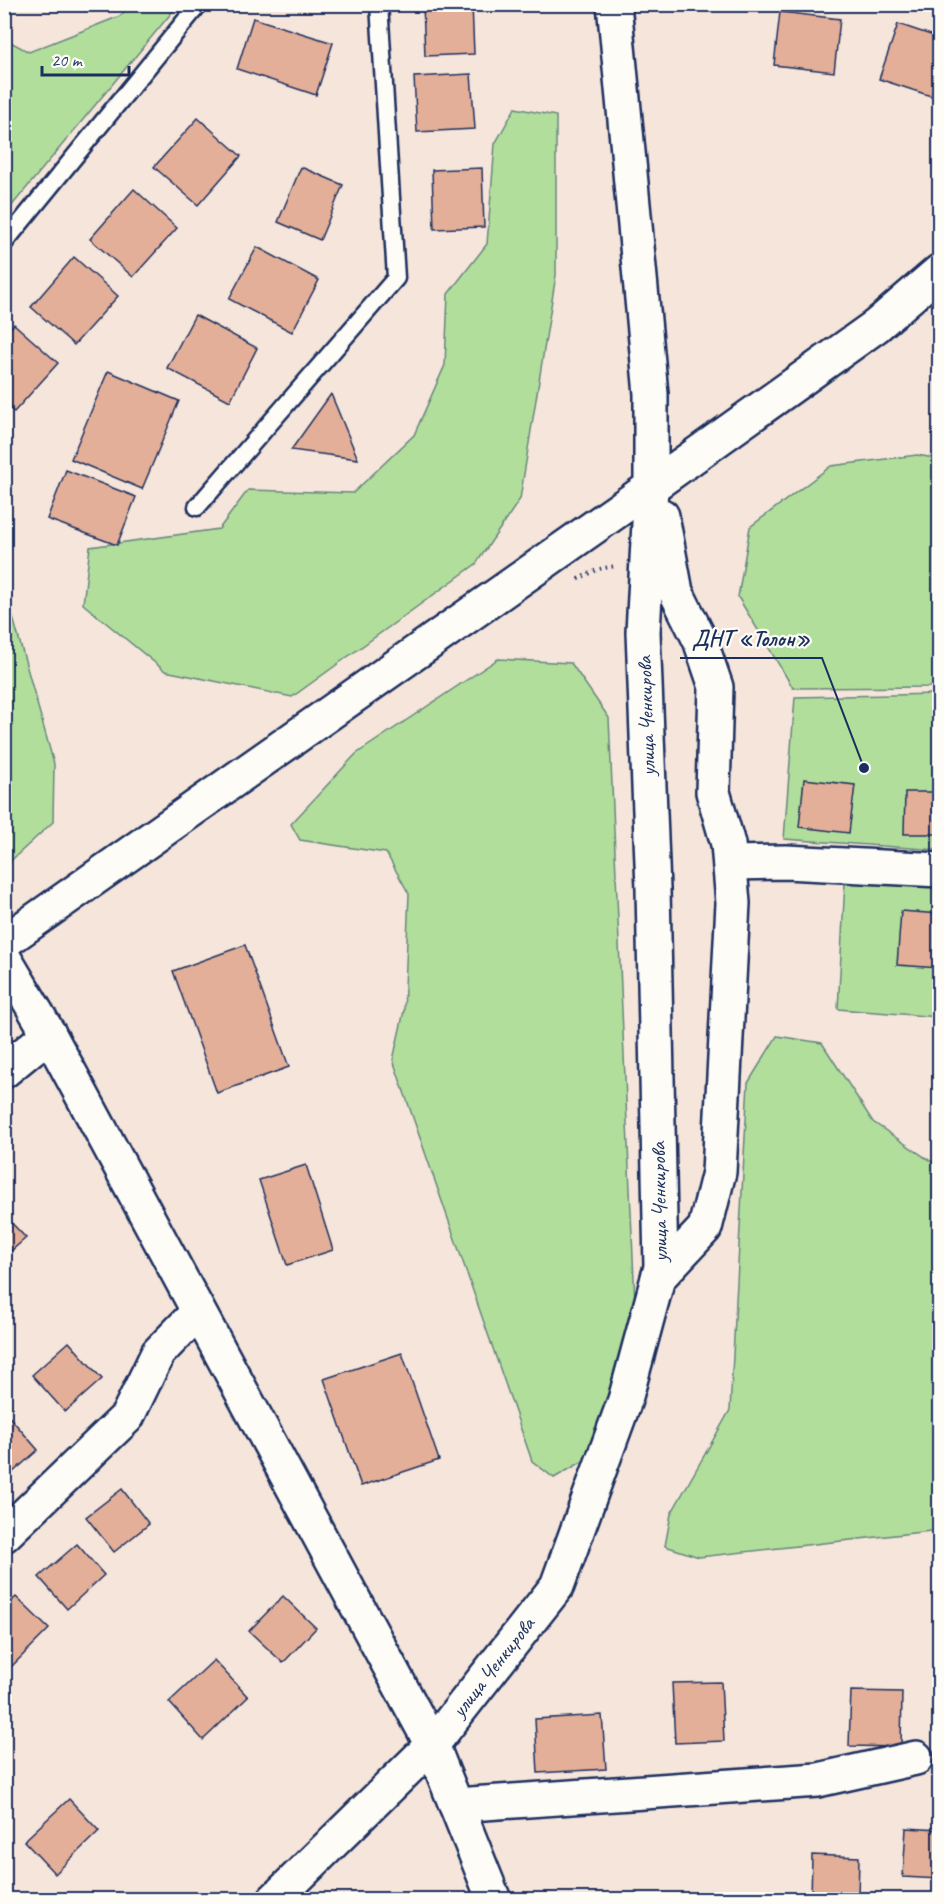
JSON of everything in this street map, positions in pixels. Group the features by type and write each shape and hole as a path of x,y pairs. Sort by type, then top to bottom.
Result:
{"street":[{"name":"улица Ченкирова","path":"274,1899 432,1745 557,1586 625,1400 661,1267 654,925 643,632 651,487 651,394 614,4"},
{"path":"4,942 876,326 939,271"},
{"path":"651,487 662,517 676,592 700,640 717,687 713,792 728,844 734,903 719,1172 705,1228 658,1278"},
{"path":"643,632 700,640"},
{"path":"730,863 786,862 939,870"},
{"path":"4,958 49,1034 432,1745 494,1899"},
{"path":"4,1071 49,1034"},
{"path":"4,1535 127,1417 158,1353 198,1312"},
{"path":"456,1805 818,1780 916,1758"}],"lane":[{"path":"4,243 199,4"},
{"path":"197,507 396,278 379,4"}],"path":[{"path":"573,581 599,569 647,562"}],"green space":[{"path":"130,5 178,5 5,214 5,39 29,52 120,16"},
{"path":"515,108 556,116 556,275 520,499 476,564 292,697 165,671 83,604 90,547 219,529 248,490 353,493 414,435 445,365 448,294 487,244 495,144"},
{"path":"917,455 939,459 939,687 793,688 738,597 750,527 831,466"},
{"path":"5,589 54,764 53,822 5,866"},
{"path":"498,659 571,663 609,718 636,1325 587,1459 554,1478 532,1461 393,1060 404,1011 409,894 386,853 300,840 291,824 356,754"},
{"path":"939,694 939,850 784,839 795,697"},
{"path":"845,882 939,887 939,1017 838,1009"},
{"path":"777,1036 822,1043 873,1122 939,1167 939,1530 699,1557 665,1546 671,1514 730,1410 748,1083"}],"building":[{"path":"472,4 474,54 425,56 423,5"},
{"path":"780,12 840,19 834,72 774,65"},
{"path":"253,18 333,43 316,95 237,69"},
{"path":"898,24 940,38 940,70 931,96 879,79"},
{"path":"471,74 475,129 417,132 414,77"},
{"path":"198,118 241,156 198,205 154,167"},
{"path":"301,167 343,185 320,240 278,222"},
{"path":"482,168 484,227 434,229 432,170"},
{"path":"134,189 177,228 133,277 90,239"},
{"path":"257,247 319,280 292,332 229,299"},
{"path":"74,257 118,296 74,345 31,307"},
{"path":"195,315 257,348 230,401 167,368"},
{"path":"14,324 58,363 14,412 4,404 4,335"},
{"path":"108,371 179,401 142,489 71,459"},
{"path":"331,394 358,459 291,450"},
{"path":"66,470 136,497 117,545 47,519"},
{"path":"804,779 855,785 849,833 799,827"},
{"path":"905,792 940,792 940,834 904,834"},
{"path":"901,911 940,914 940,968 897,965"},
{"path":"245,945 289,1067 217,1093 173,971"},
{"path":"306,1165 333,1250 287,1265 259,1180"},
{"path":"4,1215 26,1238 4,1257"},
{"path":"69,1342 102,1379 65,1412 32,1375"},
{"path":"402,1353 439,1460 361,1486 324,1379"},
{"path":"6,1413 38,1450 4,1480 4,1414"},
{"path":"122,1489 149,1524 114,1552 86,1517"},
{"path":"77,1544 104,1575 67,1609 39,1577"},
{"path":"283,1596 316,1628 283,1663 249,1631"},
{"path":"16,1597 49,1629 4,1674 4,1608"},
{"path":"214,1660 248,1697 203,1740 169,1702"},
{"path":"721,1682 724,1741 675,1743 672,1683"},
{"path":"851,1691 902,1692 901,1747 849,1746"},
{"path":"602,1715 606,1769 538,1773 535,1719"},
{"path":"69,1799 99,1831 55,1874 24,1841"},
{"path":"906,1828 940,1830 940,1879 903,1877"},
{"path":"812,1855 859,1857 858,1900 811,1900"},
{"path":"637,1894 638,1900 588,1900"}],"place":[{"name":"ДНТ «Толон»","path":"864,768"}]}
